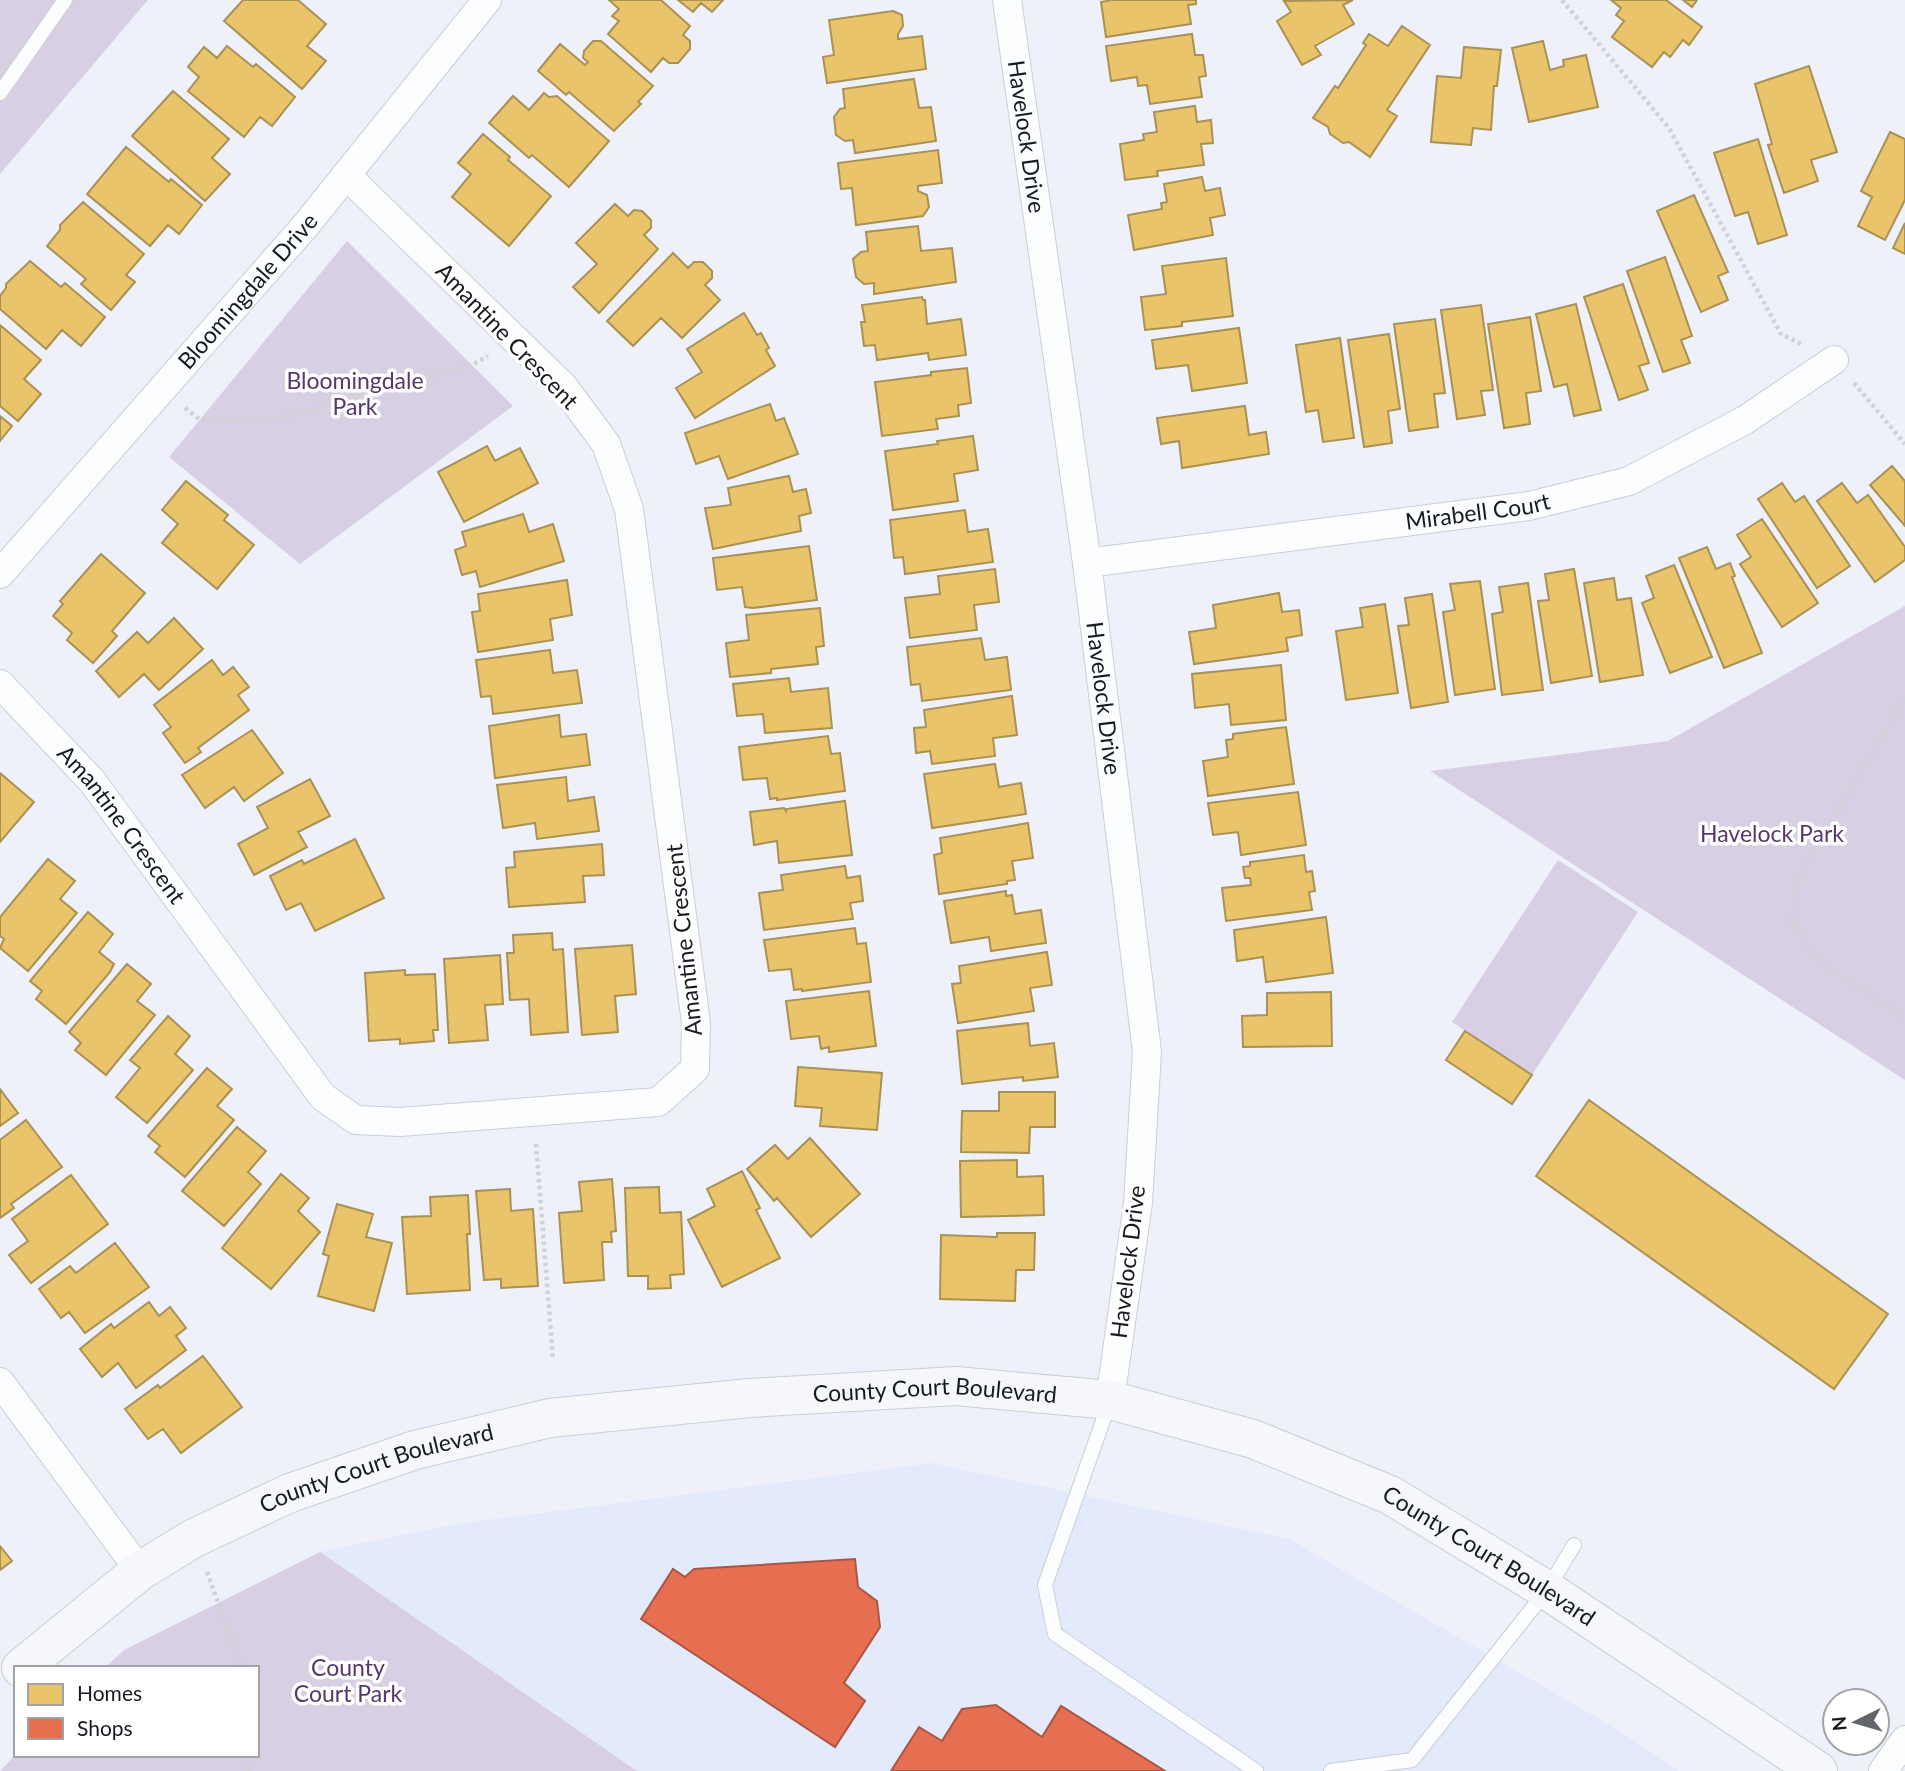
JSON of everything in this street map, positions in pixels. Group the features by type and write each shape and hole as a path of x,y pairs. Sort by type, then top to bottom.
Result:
{"street":[{"name":"Bloomingdale Drive","path":"0,574 306,225 488,0"},
{"name":"Havelock Drive","path":"1007,0 1087,563 1147,1052 1138,1203 1110,1400"},
{"name":"Amantine Crescent","path":"0,684 92,781 323,1097 356,1120 400,1122 658,1102 695,1069 696,1023 629,509 606,444 565,387 346,175"},
{"name":"Mirabell Court","path":"1087,563 1529,506 1629,481 1745,420 1834,360"},
{"path":"0,1382 140,1571"},
{"name":"County Court Boulevard","path":"23,1666 140,1571 194,1538 290,1493 415,1450 550,1418 750,1398 956,1386 1110,1400 1253,1439 1391,1495 1547,1590 1818,1771"},
{"path":"0,1685 14,1674"},
{"path":"1883,1771 1905,1740"}],"lane":[{"path":"0,93 65,0"},
{"path":"1110,1400 1045,1585 1055,1634 1256,1771"},
{"path":"1331,1771 1412,1760 1547,1590 1574,1545"}],"path":[{"path":"1562,0 1670,128 1781,334 1834,360 1905,444"},
{"path":"161,390 199,419 269,421 472,365 516,340"},
{"path":"1905,698 1797,880 1792,920 1815,958 1905,1019"},
{"path":"534,1112 553,1359"},
{"path":"194,1538 241,1666"}],"shaded area":[{"path":"932,1463 1289,1539 1615,1728 1679,1771 637,1771 320,1552 463,1523"}],"green space":[{"path":"0,0 148,0 0,174"},
{"name":"Bloomingdale Park","path":"347,241 513,406 300,564 169,457"},
{"name":"Havelock Park","path":"1905,606 1905,1080 1430,771 1668,741"},
{"path":"1558,860 1638,912 1532,1075 1452,1022"},
{"name":"County Court Park","path":"320,1552 637,1771 0,1771 14,1756 259,1757 259,1666 107,1666 124,1650"}],"building: Homes":[{"path":"243,0 298,0 326,24 307,46 326,61 302,89 224,21"},
{"path":"609,0 661,0 690,26 683,35 690,41 690,49 678,63 669,63 663,58 651,72 608,34 619,21 612,16 619,9"},
{"path":"678,0 723,0 712,12 701,3 693,12"},
{"path":"1196,0 1196,4 1188,5 1191,24 1106,37 1101,2"},
{"path":"1353,0 1343,5 1354,24 1315,46 1321,55 1302,65 1277,21 1291,12 1284,1"},
{"path":"1611,0 1666,0 1702,27 1689,45 1683,40 1670,57 1664,52 1652,67 1612,37 1624,21 1616,15 1621,8"},
{"path":"1683,0 1697,0 1692,7"},
{"path":"893,11 902,15 903,26 898,39 922,36 926,69 827,83 823,57 834,55 829,20"},
{"path":"1402,26 1430,45 1387,110 1397,116 1370,157 1349,142 1343,143 1330,134 1328,127 1313,118 1335,86 1338,88 1366,45 1363,43 1369,34 1388,46"},
{"path":"1192,34 1195,55 1203,55 1206,76 1199,77 1202,97 1150,104 1147,85 1138,86 1137,77 1111,81 1106,46"},
{"path":"593,41 601,41 653,86 638,102 641,104 614,131 569,92 566,95 538,71 560,44 585,65 588,62 583,58 584,51"},
{"path":"1543,41 1550,70 1564,66 1563,60 1586,55 1598,107 1529,122 1512,48"},
{"path":"227,46 253,67 256,64 295,97 272,126 260,117 244,137 188,91 199,77 188,67 204,47 217,58"},
{"path":"1464,47 1501,50 1497,86 1494,86 1491,130 1473,128 1471,145 1431,142 1437,76 1461,78"},
{"path":"1809,66 1837,152 1811,160 1818,181 1784,193 1768,145 1772,144 1755,84"},
{"path":"914,79 919,108 931,107 936,141 855,153 853,140 845,141 836,135 834,117 840,109 845,108 843,89"},
{"path":"173,91 229,139 212,158 230,174 205,201 132,136"},
{"path":"544,93 549,97 557,96 609,141 569,187 532,155 529,158 489,123 513,96 529,110"},
{"path":"1195,106 1197,122 1211,120 1213,143 1201,144 1204,165 1157,171 1158,176 1125,180 1120,144 1144,140 1143,134 1157,132 1154,112"},
{"path":"1890,132 1905,139 1905,200 1885,240 1858,226 1872,197 1861,191"},
{"path":"483,134 510,157 508,160 551,196 509,246 452,197 471,174 458,163"},
{"path":"1758,139 1787,235 1758,244 1748,212 1735,216 1714,153"},
{"path":"126,147 202,205 179,234 168,225 150,246 87,194"},
{"path":"938,150 942,183 918,186 918,191 927,195 929,207 923,216 856,225 852,188 841,189 838,163"},
{"path":"1202,177 1205,191 1220,188 1225,215 1210,218 1213,235 1134,250 1128,215 1162,209 1161,203 1167,202 1164,184"},
{"path":"1694,195 1728,272 1718,276 1728,300 1701,312 1657,211"},
{"path":"83,202 144,254 126,275 135,282 111,310 81,284 86,279 47,246 60,230 60,225"},
{"path":"615,204 628,216 634,210 642,211 651,220 651,228 644,235 658,249 599,313 573,287 597,264 576,243"},
{"path":"1905,223 1905,254 1893,248"},
{"path":"918,226 921,251 952,248 956,282 874,294 874,283 864,284 856,277 853,259 861,252 868,251 866,232"},
{"path":"673,253 688,268 694,262 703,262 712,271 712,278 705,285 720,300 682,338 661,318 633,346 607,321"},
{"path":"1665,257 1692,336 1681,340 1690,363 1663,372 1627,271"},
{"path":"1226,258 1233,316 1145,330 1141,297 1166,294 1162,266"},
{"path":"30,261 61,287 65,283 105,317 81,346 62,330 46,349 0,309 0,296 6,284"},
{"path":"1623,284 1649,363 1639,366 1648,390 1619,400 1584,297"},
{"path":"922,297 925,300 927,324 961,319 966,355 929,360 928,353 877,360 875,345 864,346 861,322 865,322 862,305"},
{"path":"1576,304 1601,410 1574,416 1567,384 1554,387 1536,314"},
{"path":"1481,305 1493,390 1481,391 1485,415 1457,419 1441,310"},
{"path":"744,313 757,335 761,333 775,366 695,418 676,388 702,372 687,349"},
{"path":"1530,317 1541,391 1526,393 1530,424 1504,428 1488,324"},
{"path":"1435,319 1445,393 1434,394 1438,427 1409,431 1394,324"},
{"path":"0,325 41,360 24,379 41,394 18,421 0,406"},
{"path":"1239,328 1247,383 1192,391 1188,365 1156,369 1152,340"},
{"path":"1389,334 1400,409 1388,411 1392,443 1364,447 1348,340"},
{"path":"1340,338 1354,438 1323,442 1318,410 1306,412 1296,345"},
{"path":"967,368 971,403 958,405 959,416 936,419 938,429 882,436 875,382"},
{"path":"770,404 776,421 784,418 798,454 728,479 719,456 696,464 685,433"},
{"path":"1245,406 1249,435 1266,432 1269,454 1182,468 1179,441 1161,444 1157,418"},
{"path":"0,416 12,426 0,441"},
{"path":"973,436 978,470 954,474 958,501 893,510 885,451"},
{"path":"487,446 495,461 520,448 538,483 464,522 438,472"},
{"path":"1892,466 1905,481 1905,526 1870,485"},
{"path":"789,476 793,492 806,489 811,513 799,516 801,531 713,549 705,508 731,505 728,488"},
{"path":"186,481 228,515 224,520 254,545 217,589 162,543 178,524 162,510"},
{"path":"1782,483 1795,502 1804,496 1850,566 1817,588 1758,499"},
{"path":"1842,483 1857,503 1868,495 1905,547 1905,560 1875,582 1817,501"},
{"path":"965,510 968,532 988,529 993,562 905,574 903,557 894,558 890,520"},
{"path":"523,514 529,532 553,524 564,561 480,587 476,571 462,575 455,550 466,546 462,532"},
{"path":"1762,519 1818,603 1782,627 1740,564 1751,557 1737,535"},
{"path":"809,546 817,600 753,608 745,607 742,587 717,590 713,558"},
{"path":"1707,547 1716,569 1730,563 1735,576 1732,577 1762,653 1724,668 1679,558"},
{"path":"101,554 145,593 112,631 117,636 93,663 67,640 72,633 53,616 63,604 60,601"},
{"path":"1674,565 1712,657 1670,673 1642,603 1654,598 1646,576"},
{"path":"995,569 999,602 974,605 977,630 910,638 905,598 940,594 938,576"},
{"path":"1574,569 1592,676 1551,683 1538,601 1549,600 1545,574"},
{"path":"1614,578 1617,600 1631,598 1643,675 1600,682 1584,583"},
{"path":"567,580 572,615 550,619 553,640 478,652 472,612 480,611 478,594"},
{"path":"1480,581 1495,689 1455,695 1443,612 1455,610 1450,584"},
{"path":"1528,583 1543,690 1502,695 1492,614 1503,612 1499,587"},
{"path":"1279,593 1282,612 1299,610 1302,635 1286,638 1288,651 1194,664 1189,632 1216,628 1213,605"},
{"path":"1432,594 1448,702 1411,708 1398,626 1409,625 1405,598"},
{"path":"1385,604 1398,693 1346,700 1336,631 1363,627 1360,608"},
{"path":"820,608 824,646 816,647 818,664 730,677 726,643 749,640 746,615"},
{"path":"174,618 203,649 159,690 144,674 119,697 96,671 137,632 148,643"},
{"path":"981,638 985,660 1007,657 1011,690 922,701 920,684 911,685 907,647"},
{"path":"550,650 553,673 577,670 582,703 493,714 491,696 481,697 476,660"},
{"path":"212,660 223,675 233,667 249,687 238,695 249,710 198,748 201,752 185,763 163,733 171,727 154,705"},
{"path":"1281,665 1286,720 1231,725 1229,704 1195,708 1192,674"},
{"path":"789,678 791,692 828,688 832,728 765,733 763,714 737,716 733,684"},
{"path":"1012,696 1017,735 993,738 995,756 932,764 930,751 916,753 914,728 926,727 924,710"},
{"path":"559,715 561,737 586,734 590,765 495,778 489,726"},
{"path":"1286,727 1294,784 1208,796 1203,761 1228,757 1226,740 1233,739 1233,734"},
{"path":"252,730 283,773 244,801 234,787 205,808 182,775"},
{"path":"828,736 831,754 840,753 845,791 777,800 770,799 767,778 743,780 739,747"},
{"path":"995,764 999,787 1021,783 1026,814 932,828 924,774"},
{"path":"0,773 34,802 0,842"},
{"path":"566,777 568,801 594,797 599,831 537,839 535,823 503,828 497,785"},
{"path":"310,779 330,816 298,832 307,847 254,875 238,844 268,828 257,807"},
{"path":"1298,792 1306,845 1241,855 1238,832 1213,835 1208,803"},
{"path":"845,801 852,855 779,863 777,841 754,845 750,812 784,808 786,811"},
{"path":"1028,823 1033,858 1012,861 1015,880 1007,881 1007,884 939,894 934,855 942,853 940,838"},
{"path":"355,839 384,898 315,931 301,903 286,910 270,876 302,860 304,864"},
{"path":"602,844 604,875 583,876 585,902 509,907 506,868 515,867 514,852"},
{"path":"1304,855 1306,872 1312,871 1315,891 1309,892 1312,910 1226,921 1222,888 1251,885 1250,878 1245,878 1243,867 1250,866 1250,862"},
{"path":"48,859 75,881 60,899 77,913 28,971 0,948 4,939 0,936 0,917"},
{"path":"845,866 847,878 860,876 863,901 850,903 853,919 764,930 759,893 783,890 781,875"},
{"path":"1006,891 1006,896 1012,895 1015,914 1041,910 1046,943 991,951 989,937 951,943 944,901"},
{"path":"88,912 113,934 99,952 114,964 66,1024 36,999 42,991 30,981"},
{"path":"1326,917 1333,973 1266,982 1263,957 1237,961 1234,930"},
{"path":"855,928 857,944 866,943 871,982 802,991 794,990 791,969 769,971 764,940"},
{"path":"552,933 553,950 563,949 568,1032 531,1035 529,999 510,1000 507,953 514,953 513,935"},
{"path":"632,945 636,994 615,996 618,1032 582,1035 575,949"},
{"path":"1047,952 1052,985 1030,988 1034,1011 958,1023 952,984 961,983 959,966"},
{"path":"500,955 503,1004 485,1005 488,1040 449,1043 444,959"},
{"path":"127,964 151,984 137,1001 155,1015 106,1075 75,1050 81,1043 69,1032"},
{"path":"405,970 405,975 435,974 438,1030 433,1030 434,1041 400,1044 400,1039 369,1041 365,973"},
{"path":"869,991 876,1046 829,1052 829,1047 821,1049 819,1036 791,1039 786,1001"},
{"path":"1331,992 1332,1046 1243,1047 1242,1016 1267,1015 1267,993"},
{"path":"168,1016 190,1036 175,1054 193,1070 147,1123 116,1097 140,1068 130,1060"},
{"path":"1028,1023 1030,1046 1054,1043 1058,1077 1023,1081 1023,1077 962,1084 957,1031"},
{"path":"1465,1031 1532,1075 1512,1104 1446,1060"},
{"path":"798,1067 882,1073 877,1130 820,1126 822,1108 795,1106"},
{"path":"207,1068 232,1089 217,1106 234,1120 185,1177 155,1152 160,1146 148,1136"},
{"path":"0,1089 18,1113 0,1126"},
{"path":"999,1092 1055,1092 1055,1127 1030,1127 1029,1153 961,1152 962,1111 999,1111"},
{"path":"1589,1100 1888,1314 1834,1389 1536,1176"},
{"path":"26,1120 62,1167 11,1204 14,1208 0,1218 0,1140"},
{"path":"237,1127 266,1151 248,1172 261,1184 224,1226 182,1191"},
{"path":"810,1138 860,1194 811,1237 777,1198 774,1201 747,1169 775,1145 788,1159"},
{"path":"1017,1160 1017,1177 1043,1176 1044,1215 961,1217 960,1161"},
{"path":"742,1171 760,1208 756,1210 780,1258 722,1287 688,1220 715,1206 707,1189"},
{"path":"281,1174 309,1198 298,1211 320,1232 271,1289 222,1248"},
{"path":"71,1175 108,1224 31,1283 9,1255 28,1241 12,1219"},
{"path":"612,1179 616,1231 611,1232 612,1242 602,1242 604,1280 564,1283 559,1213 582,1211 579,1182"},
{"path":"659,1187 660,1213 681,1212 684,1274 670,1275 671,1288 648,1289 648,1276 628,1276 625,1188"},
{"path":"510,1189 511,1211 533,1209 538,1286 501,1288 501,1279 484,1280 476,1191"},
{"path":"468,1195 470,1290 407,1294 402,1217 431,1216 430,1197"},
{"path":"337,1204 373,1214 366,1237 392,1243 374,1311 318,1296 329,1256 323,1254"},
{"path":"997,1233 1035,1233 1034,1270 1016,1270 1015,1301 940,1299 941,1235 997,1237"},
{"path":"115,1243 149,1287 85,1333 69,1312 61,1318 39,1289 70,1266 76,1273"},
{"path":"149,1302 159,1316 170,1307 186,1328 176,1336 186,1350 136,1388 118,1363 102,1377 80,1349 111,1324 114,1328"},
{"path":"203,1356 242,1407 181,1453 163,1429 148,1439 125,1409 158,1385 160,1388"},
{"path":"0,1546 12,1561 0,1570"}],"building: Shops":[{"path":"855,1559 858,1587 877,1601 880,1627 844,1683 865,1701 835,1747 641,1619 673,1569 685,1577 694,1569"},
{"path":"996,1705 1042,1737 1061,1706 1165,1771 891,1771 919,1727 942,1741 962,1709"}]}
